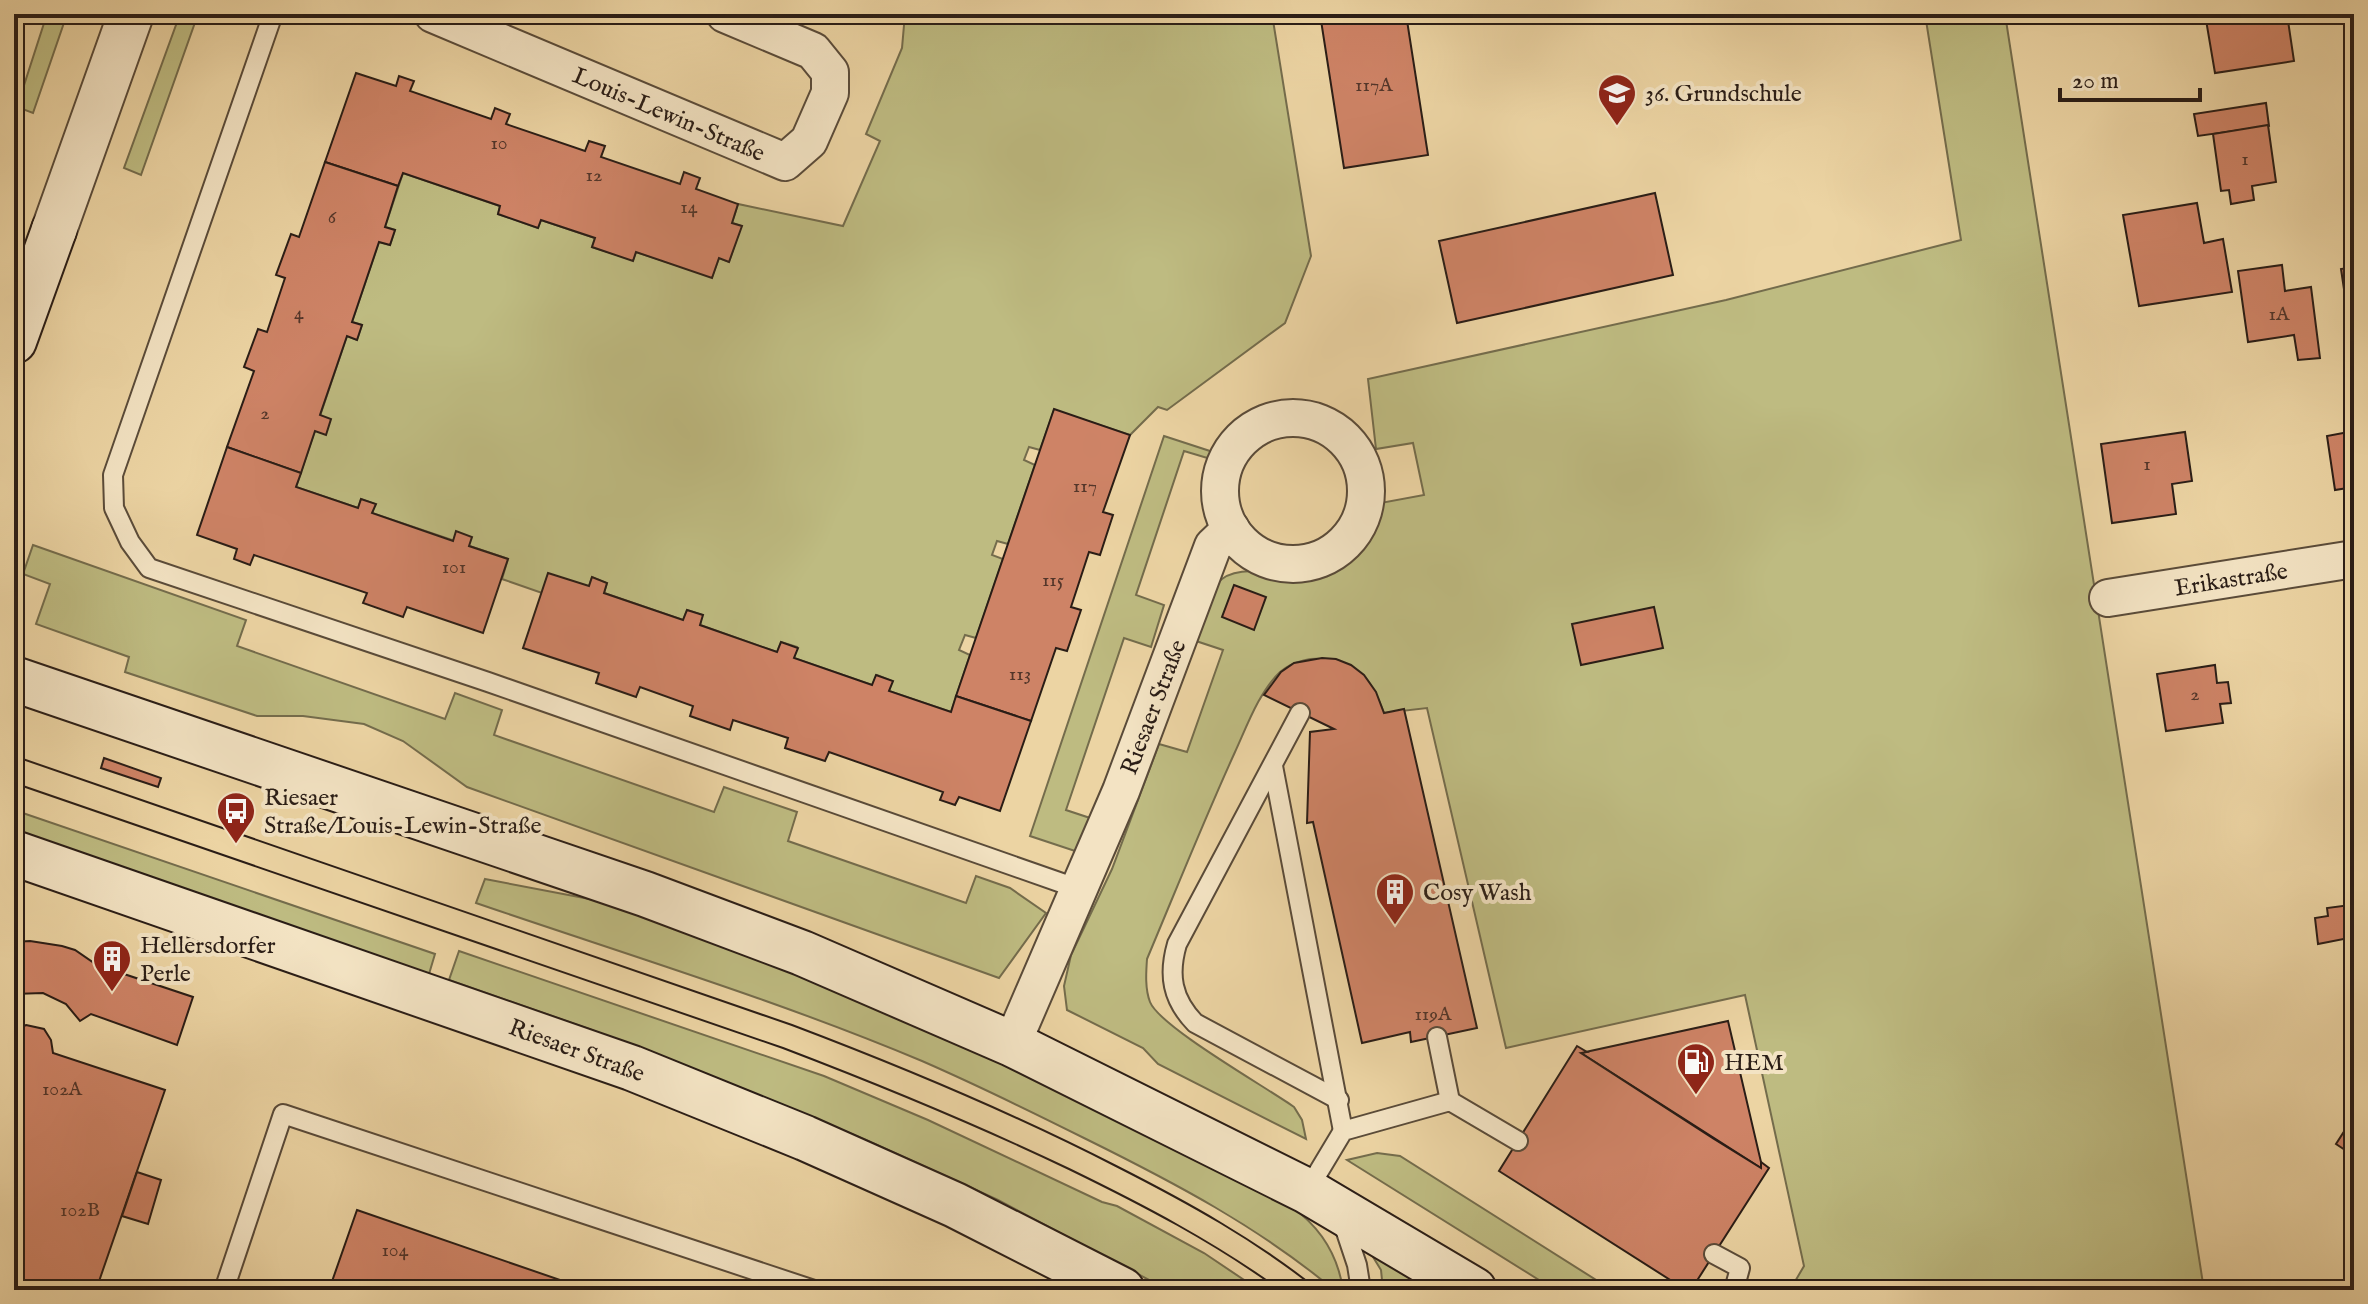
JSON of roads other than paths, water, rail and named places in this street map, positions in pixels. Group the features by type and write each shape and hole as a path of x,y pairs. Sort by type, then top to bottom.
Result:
{"main road":[{"path":"14,341 131,14"},
{"path":"14,679 645,894 802,953 1012,1044 1322,1200 1474,1290"},
{"name":"Riesaer Straße","path":"14,853 632,1068 805,1138 955,1205 1122,1290"}],"street":[{"name":"Louis-Lewin-Straße","path":"433,14 785,162 809,141 830,93 830,72 813,51 725,14"},
{"path":"1290,418 1312,420 1332,429 1349,443 1360,462 1366,483 1365,504 1357,525 1344,542 1327,555 1306,562 1284,563 1263,557 1245,545 1231,529 1222,509 1220,487 1224,466 1234,446 1250,432 1269,422 1290,418"},
{"name":"Riesaer Straße","path":"1012,1044 1121,791 1213,546 1231,529"},
{"name":"Erikastraße","path":"2108,598 2354,559"}],"lane":[{"path":"273,14 113,475 114,508 130,542 149,568 502,687 1079,889"},
{"path":"1300,713 1177,944 1171,978 1183,1011 1195,1023 1339,1100"},
{"path":"1273,766 1343,1131 1322,1200 1357,1265 1361,1290"},
{"path":"1437,1037 1450,1101"},
{"path":"1343,1131 1450,1101 1518,1141"},
{"path":"224,1290 283,1114 814,1290"},
{"path":"1714,1254 1740,1268 1734,1290"}],"tram line":[{"path":"14,756 792,1025 916,1074 1037,1127 1169,1194 1246,1238 1318,1290"},
{"path":"14,783 783,1048 855,1076 998,1136 1151,1210 1204,1240 1280,1290"}],"place":[{"name":"36. Grundschule","path":"1617,127"},
{"name":"Riesaer Straße/Louis-Lewin-Straße","path":"236,845"},
{"name":"Cosy Wash","path":"1395,926"},
{"name":"Hellersdorfer Perle","path":"112,993"},
{"name":"HEM","path":"1696,1096"}]}
